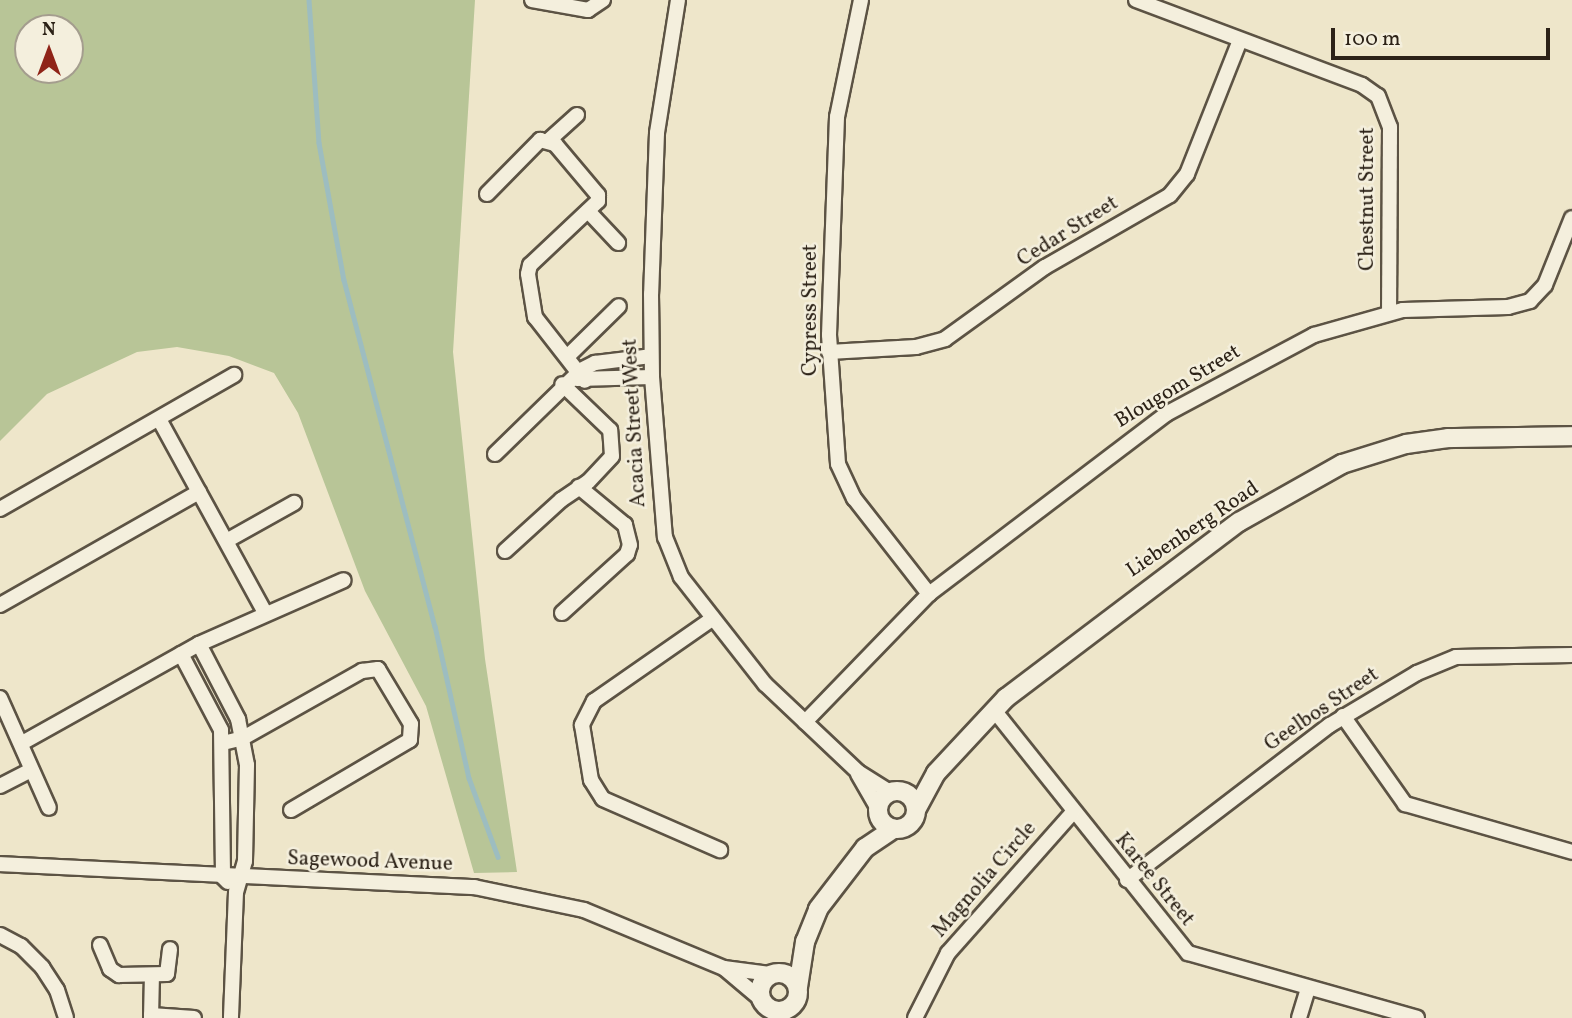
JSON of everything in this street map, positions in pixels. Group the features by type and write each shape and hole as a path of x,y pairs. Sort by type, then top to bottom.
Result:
{"street":[{"path":"532,0 588,10 603,0"},
{"name":"Acacia Street West","path":"678,0 657,133 651,356 665,537 681,576 765,684 858,772 892,792"},
{"name":"Cypress Street","path":"861,0 837,117 829,352 842,476 929,594"},
{"name":"Chestnut Street","path":"1136,0 1362,85 1383,103 1391,144 1389,313"},
{"name":"Cedar Street","path":"829,352 916,347 945,339 1053,262 1170,195 1188,174 1240,40"},
{"path":"487,194 533,145 548,141 577,115"},
{"path":"505,551 612,456 614,438 575,378 568,356 535,317 528,274 530,265 598,201 595,188 548,141"},
{"path":"588,211 618,243"},
{"name":"Blougom Street","path":"805,722 929,594 1166,414 1290,345 1389,313 1419,307 1508,307 1530,301 1545,285 1572,218"},
{"path":"568,356 620,306"},
{"path":"495,454 575,378 595,363 651,356"},
{"path":"629,358 631,379"},
{"path":"0,509 234,375"},
{"path":"575,378 652,377"},
{"path":"159,419 228,540 265,613"},
{"name":"Liebenberg Road","path":"916,810 936,773 993,710 1214,538 1342,464 1428,439 1572,436"},
{"path":"562,613 627,554 630,545 625,526 579,487"},
{"path":"0,605 199,492"},
{"path":"228,540 294,503"},
{"path":"22,743 199,644 265,613 287,609 344,580"},
{"path":"712,619 594,701 582,725 591,780 603,799 720,850"},
{"path":"199,644 231,702 243,738 248,776 243,878 236,892 231,1018"},
{"path":"181,654 218,720 223,743 223,877 236,892"},
{"name":"Geelbos Street","path":"1127,880 1343,716 1449,659 1572,655"},
{"path":"223,743 243,738 362,671 380,671 411,724 410,740 291,810"},
{"path":"0,698 49,808"},
{"name":"Karee Street","path":"993,710 1188,953 1417,1018"},
{"path":"1343,716 1405,804 1572,852"},
{"path":"0,786 31,770"},
{"name":"Acacia Street West","path":"858,772 877,810"},
{"name":"Liebenberg Road","path":"892,792 936,773"},
{"path":"805,942 760,989 763,1007 782,1014 794,1004 805,942 822,903 865,848 893,829 906,827 916,810 906,793 892,792 877,810 865,848"},
{"path":"877,810 883,824 893,829"},
{"name":"Magnolia Circle","path":"915,1018 948,953 1073,812"},
{"name":"Sagewood Avenue","path":"0,864 243,878 448,885 512,893 584,910 724,968 773,973"},
{"path":"0,934 21,946 42,967 57,990 65,1018"},
{"path":"100,945 113,972 152,975 169,973 170,949"},
{"name":"Sagewood Avenue","path":"724,968 763,1007"},
{"path":"773,973 792,977 798,987"},
{"path":"152,975 151,1016 194,1018"},
{"path":"1300,1018 1308,989"}],"green space":[{"path":"0,0 475,0 453,352 485,659 517,872 474,873 426,706 365,591 298,413 274,373 229,356 177,347 137,352 47,394 0,441"}],"waterway":[{"path":"309,0 319,143 344,280 435,626 469,778 498,857"}]}
